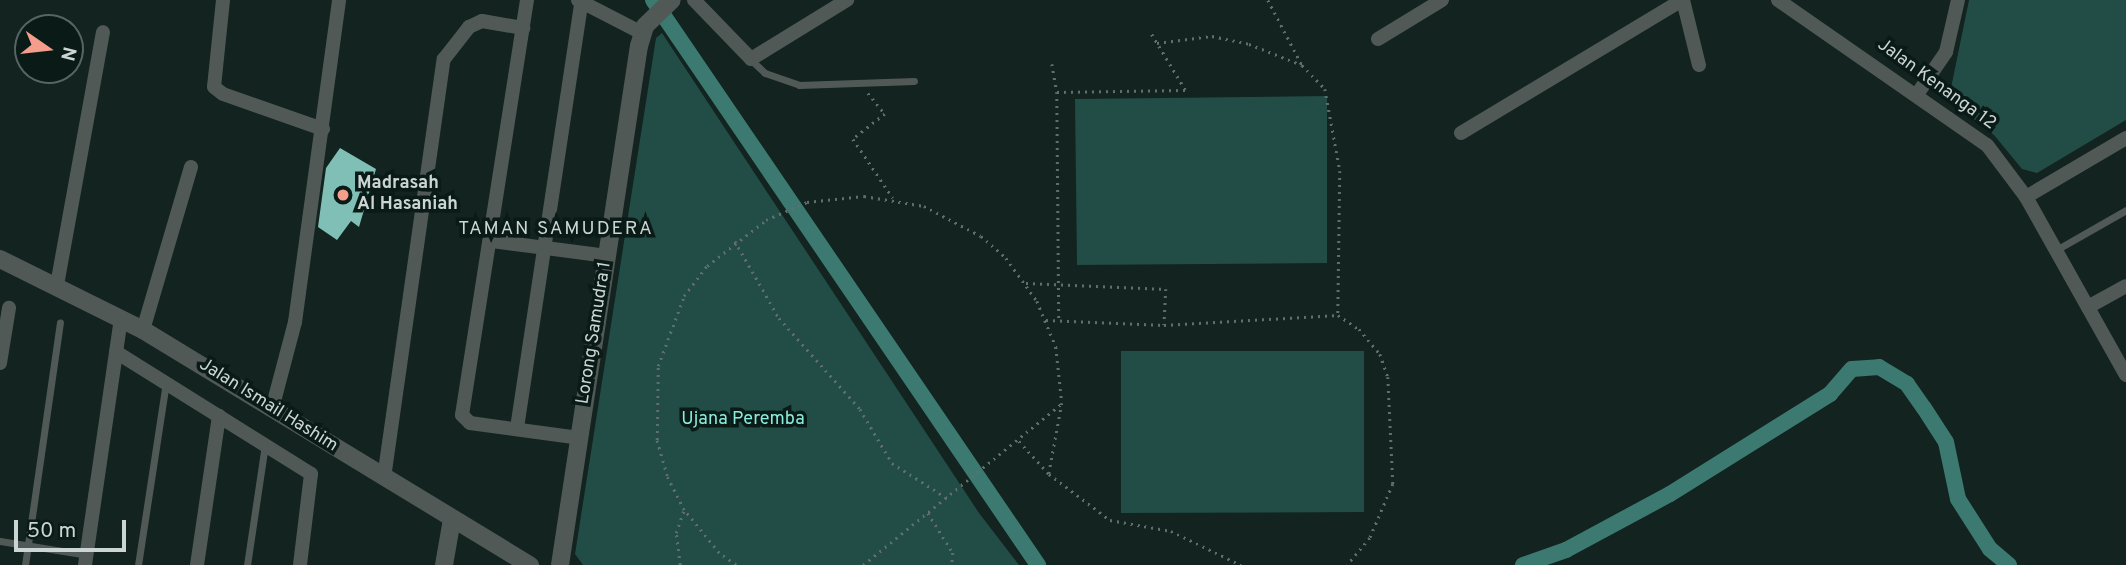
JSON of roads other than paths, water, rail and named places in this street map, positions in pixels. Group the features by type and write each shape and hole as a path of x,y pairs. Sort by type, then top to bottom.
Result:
{"street":[{"path":"223,0 214,87 323,129"},
{"path":"272,409 295,322 339,0"},
{"path":"527,0 492,241 461,415 470,423 579,438"},
{"path":"694,0 751,59 847,0"},
{"path":"1378,39 1442,0"},
{"path":"1461,133 1683,0 1699,65"},
{"name":"Jalan Kenanga 12","path":"1778,0 1918,93 1987,145 2025,197 2124,369"},
{"path":"1918,93 1946,52 1958,0"},
{"path":"517,428 580,2 646,26 670,2"},
{"path":"384,478 444,59 451,45 475,24 523,28"},
{"name":"Lorong Samudra 1","path":"560,565 607,256 646,26"},
{"path":"57,285 103,32"},
{"path":"2025,197 2126,138"},
{"path":"143,330 191,167"},
{"path":"492,241 607,256"},
{"name":"Jalan Ismail Hashim","path":"0,259 143,330 530,565"},
{"path":"2088,307 2126,286"},
{"path":"0,363 9,308"},
{"path":"86,560 121,318"},
{"path":"116,352 311,474 300,565"},
{"path":"197,565 219,416"},
{"path":"444,565 452,519"}],"lane":[{"path":"751,59 780,80 862,85 914,81"},
{"path":"2056,250 2126,210"},
{"path":"24,565 60,323"},
{"path":"138,565 166,383"},
{"path":"247,565 265,444"},
{"path":"0,541 86,560"}],"waterway":[{"path":"653,0 1038,565"},
{"path":"1523,565 1566,550 1670,494 1830,394 1852,369 1879,367 1907,384 1924,408 1946,442 1958,499 1990,549 2009,565"}],"place":[{"name":"Madrasah Al Hasaniah","path":"343,195"}],"district":[{"name":"TAMAN SAMUDERA","path":"556,230"}],"park label":[{"name":"Ujana Peremba","path":"743,420"}]}
